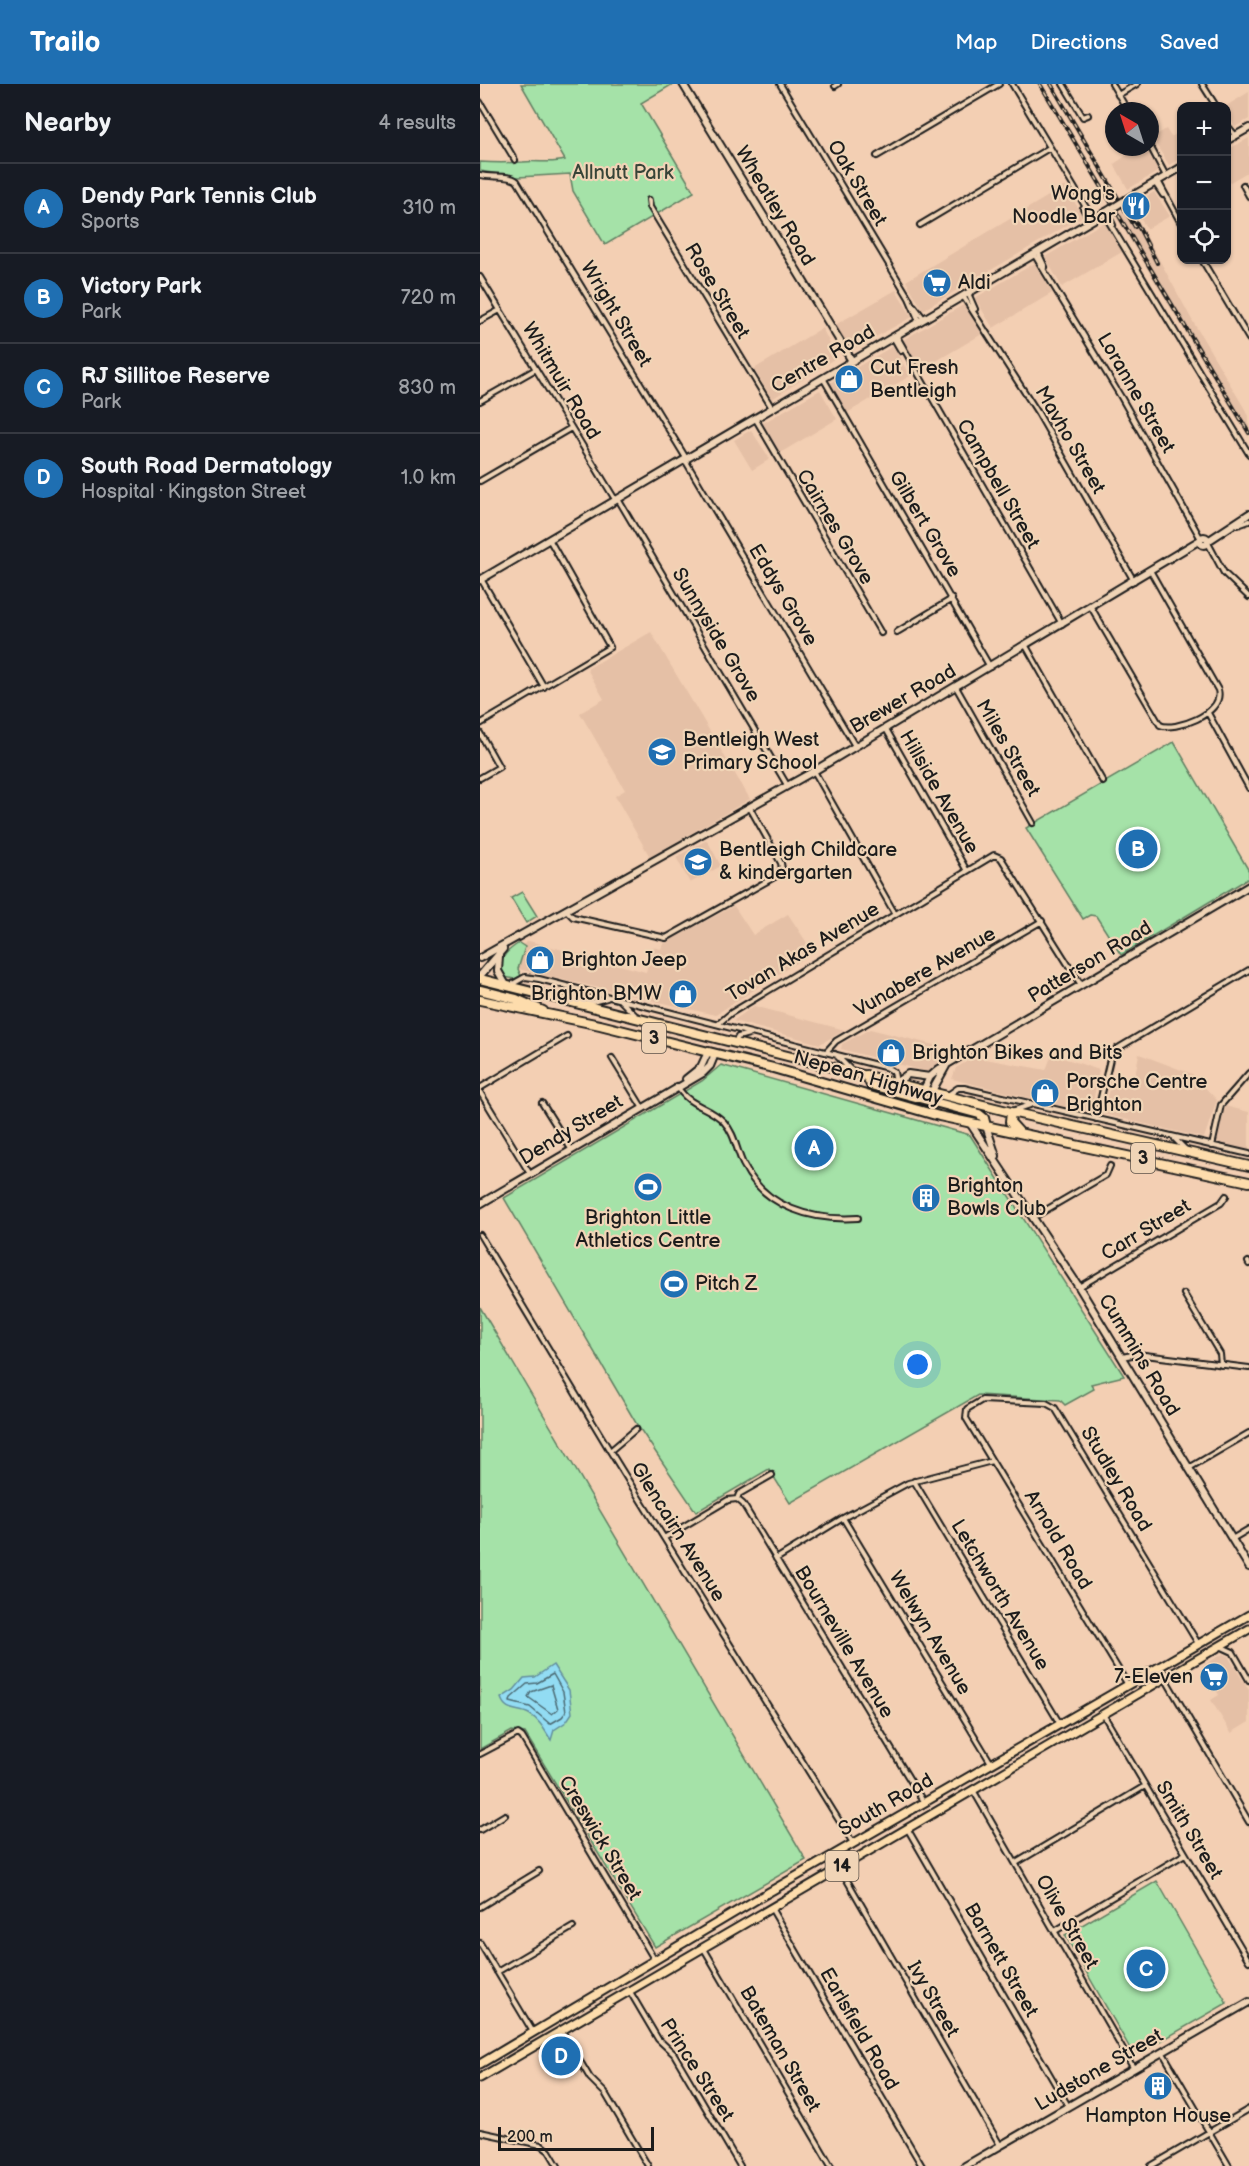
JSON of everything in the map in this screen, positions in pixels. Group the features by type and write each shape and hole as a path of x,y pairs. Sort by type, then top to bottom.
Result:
{"highway":[{"name":"Nepean Highway","path":"480,978 1011,1112 1249,1166"},
{"path":"505,996 508,986"},
{"path":"480,990 522,1001 552,1016"},
{"name":"Nepean Highway","path":"480,1000 746,1061 918,1111 1249,1182"},
{"path":"675,1028 678,1044"},
{"path":"711,1053 714,1037"},
{"path":"735,1042 736,1052 746,1061"},
{"path":"866,1074 871,1085 979,1114 984,1118 986,1126"},
{"path":"918,1111 928,1090"},
{"path":"1011,1112 1010,1122 1020,1133"},
{"path":"1225,1177 1229,1162"}],"main road":[{"name":"South Road","path":"480,2064 853,1843 1249,1615"},
{"path":"1227,1628 1233,1639"},
{"name":"South Road","path":"480,2078 1249,1629"},
{"path":"1159,1668 1165,1678"},
{"path":"967,1778 973,1790"},
{"path":"764,1895 771,1907"},
{"path":"555,2019 562,2030"}],"street":[{"name":"Wheatley Road","path":"683,84 850,362"},
{"name":"Oak Street","path":"780,84 922,320"},
{"path":"877,156 999,84"},
{"path":"1012,84 1091,220"},
{"path":"1063,84 1083,117 1088,115"},
{"path":"1112,84 1122,102"},
{"path":"1118,95 1137,84"},
{"path":"1202,84 1213,102"},
{"path":"480,102 515,160"},
{"path":"1232,138 1249,129"},
{"path":"920,225 1049,148"},
{"path":"1156,156 1168,175"},
{"name":"Centre Road","path":"481,579 1177,170"},
{"name":"Wright Street","path":"480,175 495,178 513,177 520,185 685,459"},
{"path":"1156,182 1177,217"},
{"path":"1242,185 1249,196"},
{"name":"Rose Street","path":"649,200 650,207 771,409"},
{"path":"1107,211 1116,231 1249,454"},
{"name":"Loranne Street","path":"1036,253 1196,529 1224,573 1249,597"},
{"path":"1204,264 1249,339"},
{"name":"Whitmuir Road","path":"480,277 617,500"},
{"name":"Mavho Street","path":"966,294 1134,582"},
{"path":"480,321 500,310"},
{"name":"Campbell Street","path":"894,336 1063,624"},
{"path":"480,401 536,369"},
{"name":"Gilbert Grove","path":"821,380 952,599 990,668"},
{"name":"Cairnes Grove","path":"753,419 881,633"},
{"path":"480,481 572,428"},
{"name":"Eddys Grove","path":"685,459 856,746"},
{"name":"Sunnyside Grove","path":"617,500 788,786"},
{"name":"Brewer Road","path":"480,958 750,808 1249,514"},
{"path":"1235,523 1238,525 1249,521"},
{"path":"480,724 610,646 549,539"},
{"path":"1091,607 1157,723 1169,728 1206,714 1219,701 1218,690 1151,572"},
{"path":"481,579 544,687"},
{"path":"897,632 952,599"},
{"path":"1026,646 1103,782"},
{"name":"Miles Street","path":"956,687 1033,823"},
{"path":"1206,714 1249,788"},
{"name":"Hillside Avenue","path":"886,729 966,871"},
{"path":"480,733 499,767 480,778"},
{"path":"814,771 895,914"},
{"path":"570,910 578,918 666,938 778,875 782,869 750,808"},
{"name":"Tovan Akas Avenue","path":"718,1024 730,1013 992,855 998,855 1041,921"},
{"name":"Patterson Road","path":"928,1090 930,1077 946,1065 1249,886"},
{"path":"1041,921 1082,985"},
{"name":"Vunabere Avenue","path":"826,1052 836,1041 1041,921"},
{"name":"Brewer Road","path":"480,978 507,945"},
{"path":"500,953 497,969 508,986 529,977 891,1069 896,1082 908,1074 930,1077"},
{"path":"1096,1119 1110,1059 1115,1050 1249,970"},
{"path":"582,1005 612,997"},
{"path":"617,999 639,1018"},
{"path":"735,1042 741,1035 753,1033"},
{"path":"530,1174 480,1090 567,1036"},
{"name":"Dendy Street","path":"480,1204 706,1070 711,1053"},
{"name":"Nepean Highway","path":"835,1054 852,1071"},
{"path":"612,1058 642,1107"},
{"path":"928,1090 946,1065"},
{"path":"1212,1146 1221,1105 1249,1073"},
{"path":"678,1086 687,1100 711,1112 726,1124 746,1169 772,1198 792,1210 815,1217 858,1218"},
{"path":"948,1095 963,1087 1249,1154"},
{"path":"542,1103 571,1149"},
{"path":"1011,1112 1032,1105"},
{"name":"Cummins Road","path":"970,1123 1079,1287 1249,1567"},
{"name":"Cummins Road","path":"986,1126 998,1162"},
{"name":"Nepean Highway","path":"1172,1137 1189,1152"},
{"path":"1229,1162 1240,1152"},
{"path":"1034,1217 1106,1174 1110,1166"},
{"name":"Carr Street","path":"1079,1287 1221,1203 1226,1196"},
{"name":"Glencairn Avenue","path":"480,1235 610,1451 853,1843"},
{"path":"1184,1294 1220,1353 1221,1365"},
{"path":"1122,1357 1137,1354 1249,1368"},
{"name":"Studley Road","path":"967,1409 982,1400 1049,1403 1055,1408 1199,1645"},
{"name":"Arnold Road","path":"967,1409 966,1417 1128,1685"},
{"path":"610,1451 636,1429"},
{"path":"1189,1468 1249,1433"},
{"path":"776,1559 843,1518 914,1481 992,1461"},
{"path":"664,1538 729,1500 736,1499 739,1494 772,1475"},
{"name":"Letchworth Avenue","path":"914,1481 1060,1724"},
{"name":"Bourneville Avenue","path":"736,1499 743,1504 924,1803"},
{"name":"Welwyn Avenue","path":"843,1518 992,1763"},
{"path":"1232,1539 1249,1529"},
{"path":"1220,1646 1233,1652 1249,1680"},
{"path":"1165,1678 1249,1822"},
{"name":"Smith Street","path":"1103,1714 1249,1961"},
{"name":"Creswick Street","path":"480,1754 518,1734 524,1740 655,1960"},
{"path":"1016,1863 1145,1786"},
{"name":"Olive Street","path":"973,1790 1135,2069"},
{"path":"480,1830 506,1815"},
{"name":"Barnett Street","path":"908,1828 1068,2107"},
{"path":"1055,1931 1185,1854"},
{"name":"Ivy Street","path":"839,1868 1000,2145"},
{"path":"480,1906 540,1871"},
{"name":"Earlsfield Road","path":"771,1907 922,2166"},
{"path":"497,1972 573,1927"},
{"path":"480,1943 533,2032"},
{"name":"Bateman Street","path":"703,1947 831,2166"},
{"name":"Prince Street","path":"629,1990 658,2039 674,2054 740,2166"},
{"name":"Ludstone Street","path":"965,2166 1249,2002"},
{"path":"562,2030 590,2078 607,2095 648,2166"},
{"path":"1162,2053 1229,2166"},
{"path":"1151,2166 1249,2109"},
{"path":"480,2132 542,2145 548,2149 558,2166"}],"shaded area":[{"path":"1249,92 1249,119 1235,127 1231,120 1231,103"},
{"path":"1166,129 1171,137 1177,133 1177,160 1169,165 1159,149 1159,134"},
{"path":"1249,138 1249,171 1231,182 1231,156 1231,148"},
{"path":"1126,156 1150,156 1159,171 1128,189 1114,164"},
{"path":"1065,186 1083,216 923,310 906,281"},
{"path":"1154,192 1170,216 1147,229 1132,205"},
{"path":"1130,206 1192,320 1249,416 1249,438 1117,218 1117,214"},
{"path":"1104,222 1122,252 1062,287 1045,257"},
{"path":"1035,263 1052,293 993,328 975,298"},
{"path":"896,290 912,317 850,351 835,325"},
{"path":"965,304 982,334 921,370 903,340"},
{"path":"822,328 837,357 772,399 754,369"},
{"path":"893,346 910,376 847,413 830,383"},
{"path":"820,390 837,419 780,453 763,423"},
{"path":"751,430 770,459 752,470 734,440"},
{"name":"Bentleigh West Primary School","path":"651,632 750,799 650,857 615,796 625,790 580,713 604,699 587,669"},
{"name":"Bentleigh Childcare & kindergarten","path":"707,840 721,866 690,883 676,857"},
{"path":"734,906 753,935 788,914 813,952 715,1015 518,969 524,947 522,945 529,941 646,972 652,947 661,949 663,944"},
{"path":"754,1006 845,1030 820,1044 733,1021"},
{"path":"870,1029 934,1045 944,1060 928,1072 841,1049 842,1044"},
{"path":"1052,1054 1099,1070 1091,1113 952,1079 956,1068 974,1057 1046,1070"},
{"path":"1139,1054 1192,1074 1217,1100 1204,1138 1103,1114 1110,1085 1133,1087"},
{"path":"1225,1106 1249,1112 1249,1150 1216,1143"},
{"path":"1223,1654 1228,1656 1249,1690 1249,1722 1231,1733 1211,1700 1219,1695 1202,1666"}],"green space":[{"name":"Allnutt Park","path":"521,84 673,84 641,103 694,192 605,245 573,191 570,174 518,177 480,171 480,162 565,160"},
{"path":"1174,742 1249,871 1249,878 1121,955 1096,916 1090,915 1083,919 1026,828"},
{"path":"522,892 537,916 526,923 511,898"},
{"path":"519,943 525,947 518,969 521,976 514,979 505,977 500,970 502,961 508,951"},
{"path":"721,1065 970,1135 1124,1376 1091,1384 1094,1389 1065,1405 1060,1400 978,1395 790,1503 769,1469 696,1512 636,1423 504,1198 702,1081"},
{"path":"480,1307 806,1860 655,1947 525,1733 512,1731 480,1749"},
{"path":"1157,1881 1227,2003 1140,2053 1131,2050 1065,1935"}],"water":[{"path":"553,1665 569,1690 572,1713 566,1722 554,1730 551,1740 533,1716 509,1708 501,1698 514,1690 524,1678 535,1677"}],"railway":[{"path":"1040,84 1249,433"},
{"path":"1051,84 1135,227"},
{"path":"1134,218 1157,263"}],"place":[{"name":"Wong's Noodle Bar","path":"1136,206"},
{"name":"Aldi","path":"937,283"},
{"name":"Cut Fresh Bentleigh","path":"849,379"},
{"name":"Bentleigh West Primary School","path":"662,752"},
{"name":"Victory Park","path":"1138,849"},
{"name":"Bentleigh Childcare & kindergarten","path":"698,862"},
{"name":"Brighton Jeep","path":"540,960"},
{"name":"Brighton BMW","path":"683,994"},
{"name":"Brighton Bikes and Bits","path":"891,1053"},
{"name":"Porsche Centre Brighton","path":"1045,1093"},
{"name":"Dendy Park Tennis Club","path":"814,1148"},
{"name":"Brighton Little Athletics Centre","path":"648,1187"},
{"name":"Brighton Bowls Club","path":"926,1198"},
{"name":"Pitch Z","path":"674,1284"},
{"name":"7-Eleven","path":"1214,1677"},
{"name":"RJ Sillitoe Reserve","path":"1146,1969"},
{"name":"South Road Dermatology","path":"561,2056"},
{"name":"Hampton House","path":"1158,2086"}]}
